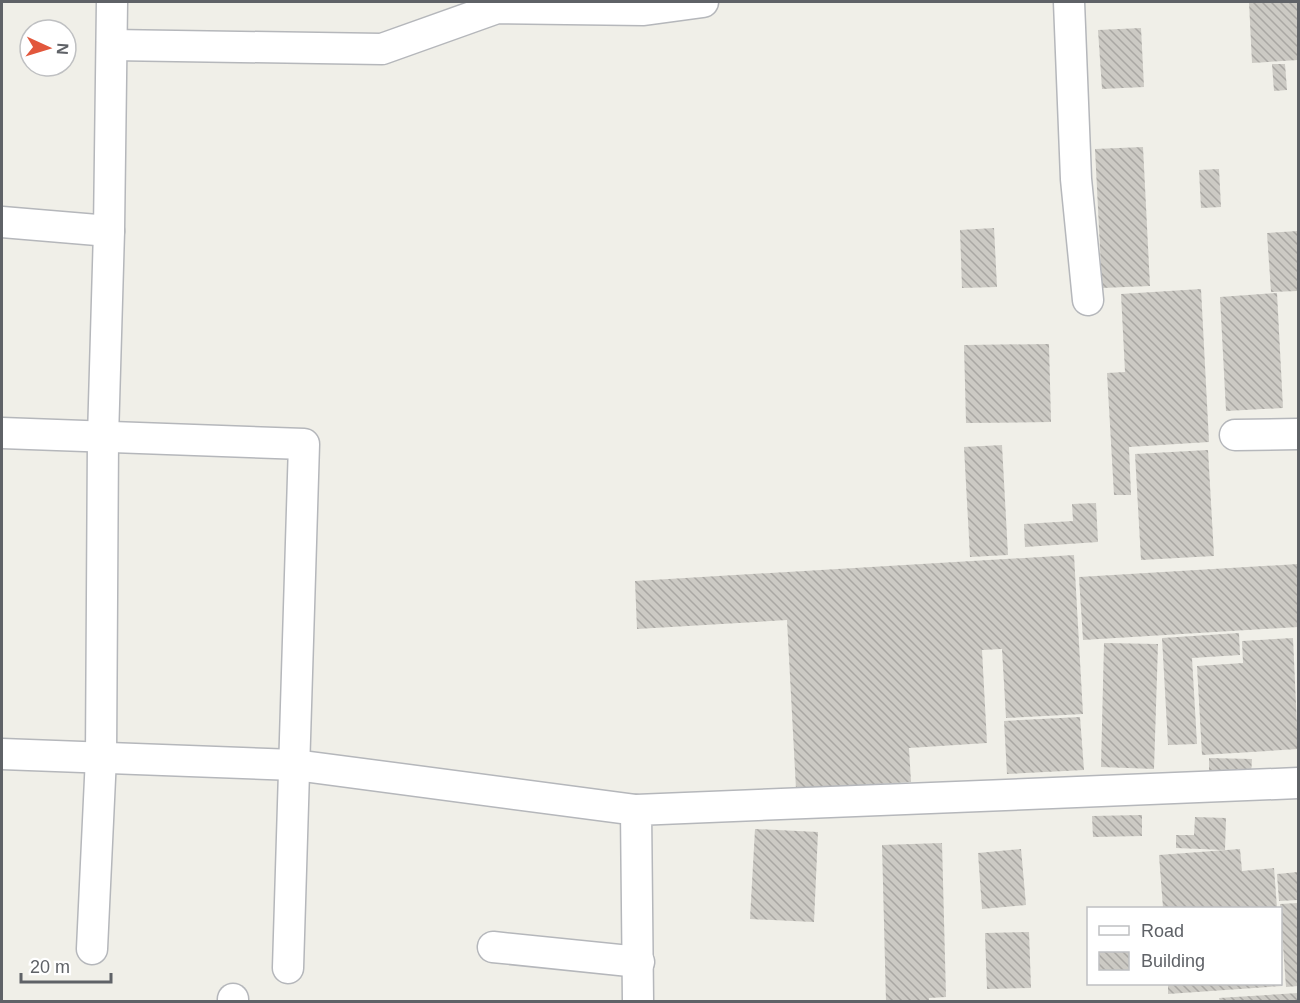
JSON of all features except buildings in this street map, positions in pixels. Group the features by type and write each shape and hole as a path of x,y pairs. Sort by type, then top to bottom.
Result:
{"street":[{"path":"92,949 101,757 103,438 112,2"},
{"path":"112,45 382,49 497,5 644,6 703,2"},
{"path":"1070,2 1076,179 1088,300"},
{"path":"2,222 109,231"},
{"path":"2,433 304,444 288,968"},
{"path":"1235,435 1299,434"},
{"path":"2,754 295,765 636,810 1299,783"},
{"path":"636,810 638,1002"},
{"path":"493,947 639,962"}]}
